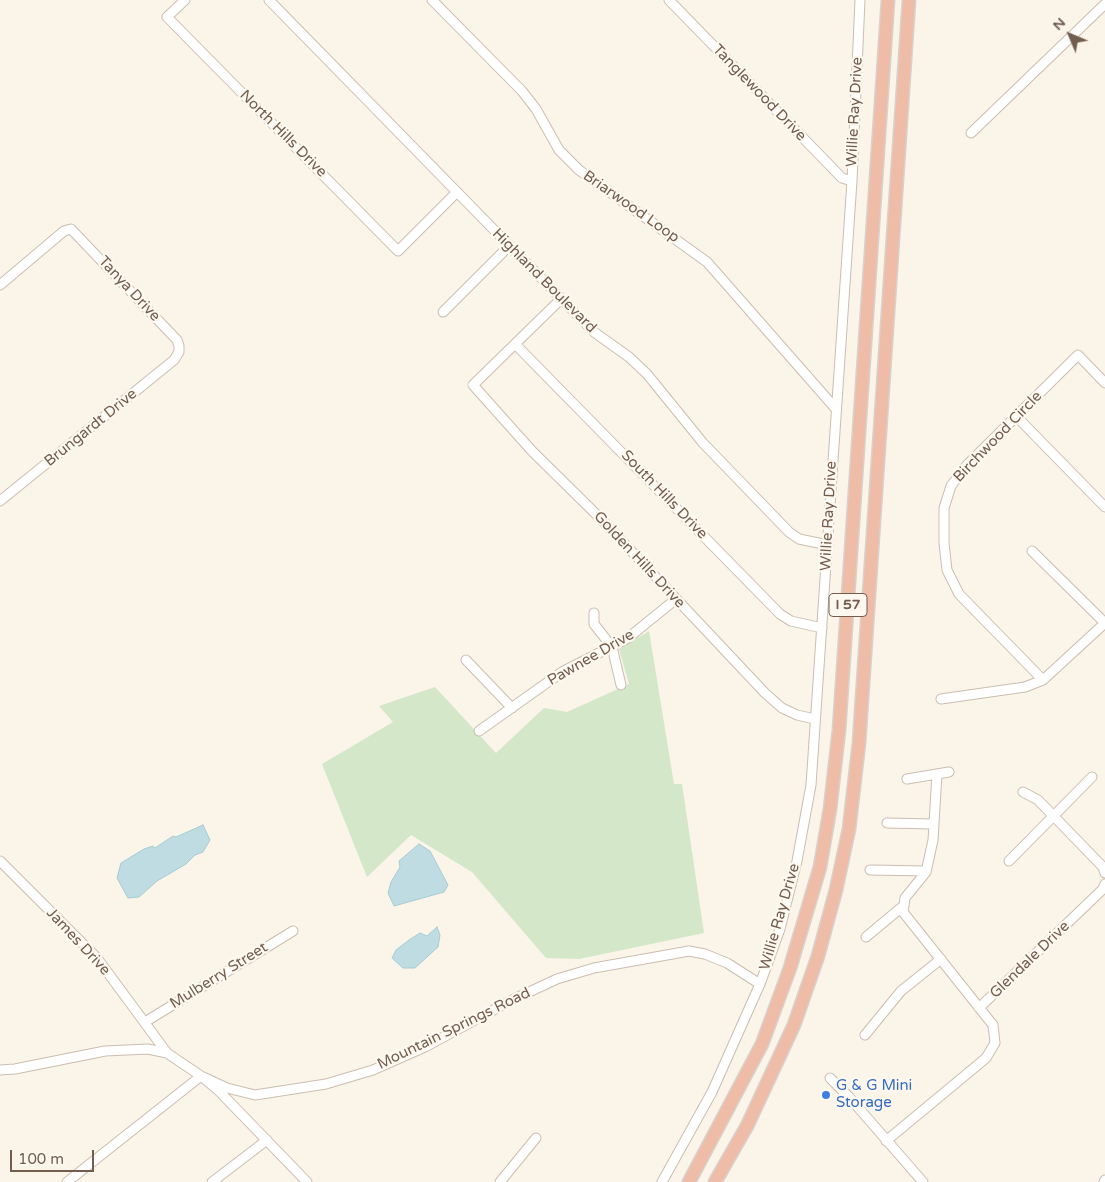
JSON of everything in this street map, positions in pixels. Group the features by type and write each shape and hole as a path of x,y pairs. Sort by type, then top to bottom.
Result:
{"highway":[{"name":"I 57","path":"689,1182 762,1044 793,959 820,867 830,809 839,730 888,0"},
{"name":"I 57","path":"715,1182 747,1126 794,1025 826,928 849,829 860,733 909,0"}],"street":[{"name":"North Hills Drive","path":"185,0 167,17 398,252 458,192"},
{"name":"Highland Boulevard","path":"269,0 594,332 629,357 646,374 703,443 789,532 799,539 828,545"},
{"name":"Briarwood Loop","path":"432,0 522,91 536,109 559,150 579,170 707,262 836,409"},
{"name":"Tanglewood Drive","path":"669,0 842,178 852,181"},
{"name":"Willie Ray Drive","path":"662,1182 712,1092 760,984 780,928 797,861 811,785 852,181 860,0"},
{"path":"971,133 1105,4"},
{"name":"Tanya Drive","path":"0,285 64,231 70,229 177,340 179,352"},
{"path":"442,312 509,246"},
{"path":"515,344 561,299"},
{"name":"Golden Hills Drive","path":"515,344 473,385 532,451 751,679 782,708 797,715 815,719"},
{"name":"South Hills Drive","path":"515,344 780,614 791,621 822,628"},
{"name":"Brungardt Drive","path":"0,501 169,364 179,352"},
{"name":"Birchwood Circle","path":"1043,680 959,594 948,570 944,543 944,508 951,486 966,466 1078,355 1105,383"},
{"path":"1016,416 1105,507"},
{"path":"941,698 1025,687 1043,680 1105,623 1032,551"},
{"name":"Pawnee Drive","path":"479,731 562,672 628,638 676,599"},
{"path":"594,613 594,624 612,647 622,685"},
{"path":"466,660 512,708"},
{"path":"907,779 949,772"},
{"path":"866,936 902,908 905,898 922,880 926,871 934,824 937,774"},
{"path":"1009,861 1092,777"},
{"path":"1023,792 1038,800 1103,867 1105,873"},
{"path":"887,823 934,824"},
{"name":"James Drive","path":"0,861 97,958 167,1053"},
{"path":"870,870 926,871"},
{"name":"Glendale Drive","path":"886,1141 986,1058 993,1049 995,1036 992,1024 979,1008 1103,889 1105,884"},
{"path":"902,908 906,917 979,1008"},
{"name":"Mulberry Street","path":"146,1022 293,931"},
{"name":"Mountain Springs Road","path":"0,1070 15,1069 105,1051 148,1049 167,1053 201,1076 227,1088 256,1095 326,1084 373,1070 425,1047 512,1000 557,979 594,968 689,951 706,954 727,963 760,984"},
{"path":"865,1035 901,990 941,959"},
{"path":"67,1182 201,1076 307,1182"},
{"path":"830,1078 924,1182"},
{"path":"500,1182 536,1138"},
{"path":"212,1182 267,1140"}],"green space":[{"path":"649,631 674,784 682,784 704,933 579,959 546,958 472,872 411,835 367,877 322,764 393,722 379,706 435,687 496,753 544,708 567,712 629,684 619,649"}],"water":[{"path":"203,825 210,840 203,852 195,855 186,864 157,881 139,897 128,898 117,878 121,863 144,849 153,846 155,848 173,836 176,837"},
{"path":"419,844 430,851 448,885 444,892 394,906 388,893 391,882 400,867 399,861"},
{"path":"437,927 440,935 438,947 415,968 403,968 392,958 396,950 409,940 420,933 427,936"}],"place":[{"name":"G & G Mini Storage","path":"826,1095"}]}
